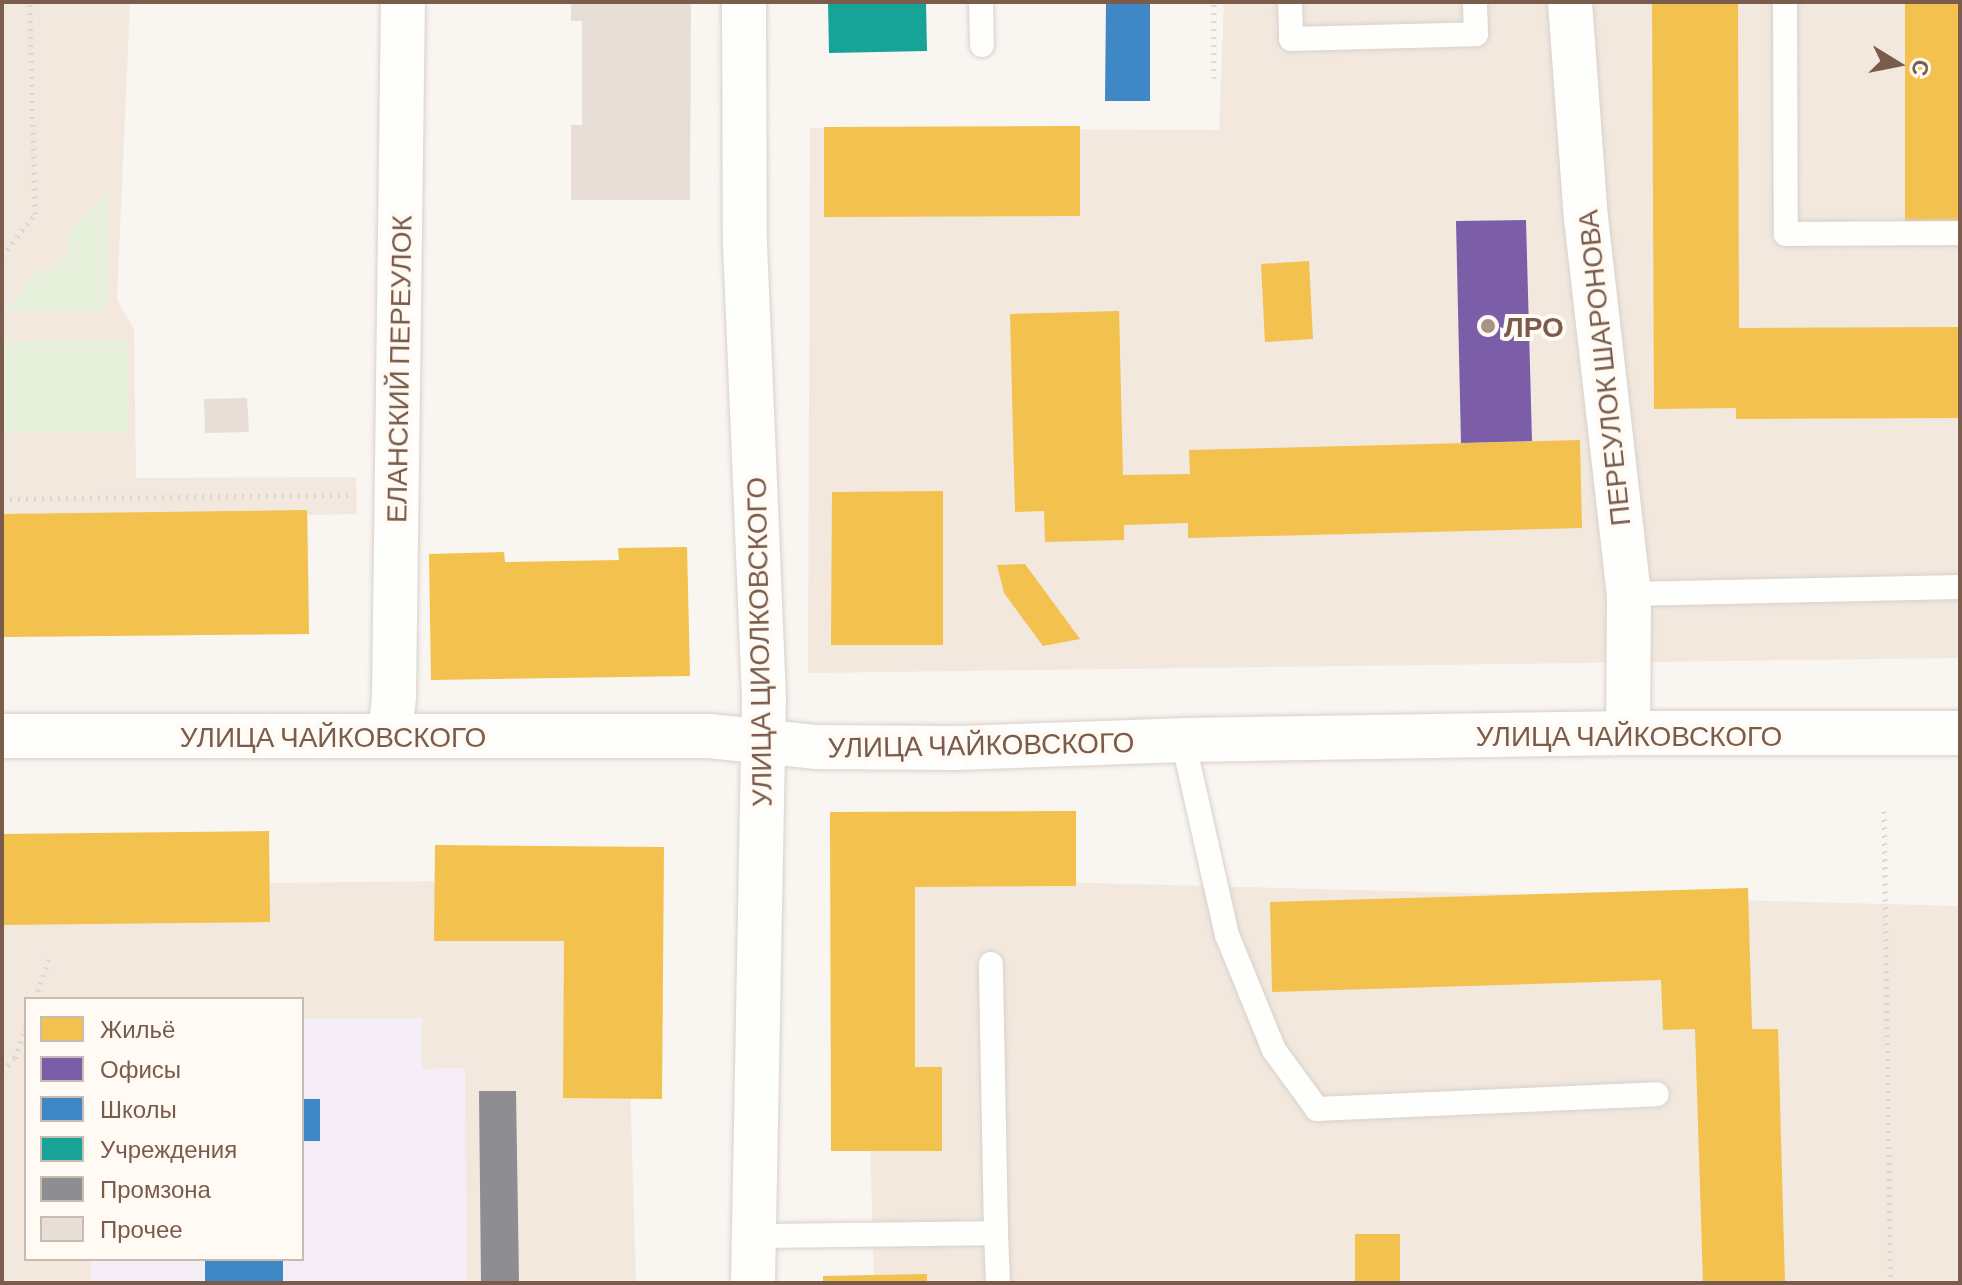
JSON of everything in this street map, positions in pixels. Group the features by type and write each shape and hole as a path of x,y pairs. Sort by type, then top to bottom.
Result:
{"street":[{"name":"ЕЛАНСКИЙ ПЕРЕУЛОК","path":"390,735 397,495 403,2"},
{"name":"УЛИЦА ЦИОЛКОВСКОГО","path":"744,2 745,244 764,698 753,1283"},
{"name":"ПЕРЕУЛОК ШАРОНОВА","path":"1570,2 1586,218 1629,594 1628,733"},
{"name":"УЛИЦА ЧАЙКОВСКОГО","path":"2,736 709,736 817,747 957,748 1183,740 1628,733 1960,733"}],"lane":[{"path":"981,2 982,45"},
{"path":"1290,2 1291,39 1473,45 1476,34 1475,2"},
{"path":"1785,2 1786,234 1960,233"},
{"path":"1629,594 1960,587"},
{"path":"1183,740 1227,935 1274,1050 1317,1109 1657,1094"},
{"path":"991,964 998,1283"},
{"path":"754,1236 996,1233"}],"path":[{"path":"2,256 35,214 30,2"},
{"path":"1214,2 1214,78"},
{"path":"2,499 397,495"},
{"path":"1884,811 1891,1283"},
{"path":"36,997 49,959"},
{"path":"2,1071 15,1058 24,1032"}],"shaded area":[{"path":"2,2 130,2 117,300 134,329 136,478 356,477 357,514 308,515 309,634 2,637"},
{"path":"1224,2 1960,2 1960,658 808,673 810,128 1219,130"},
{"path":"863,877 1960,906 1960,1283 874,1283"},
{"path":"624,879 636,1283 2,1283 2,886"},
{"path":"304,1018 422,1018 422,1069 465,1068 467,1283 91,1283 90,1261 304,1261"}],"green space":[{"path":"108,190 108,311 5,312 38,270 56,268 69,252 69,232"},
{"path":"128,340 129,432 2,433 2,341"}],"building: Жильё":[{"path":"1652,2 1738,2 1739,328 1960,327 1960,418 1736,419 1736,408 1654,409"},
{"path":"1905,2 1960,2 1960,221 1905,221"},
{"path":"1080,126 1080,216 824,217 824,127"},
{"path":"1309,261 1313,339 1265,342 1261,264"},
{"path":"1119,311 1123,475 1190,474 1189,450 1580,440 1582,528 1188,538 1188,523 1124,525 1124,540 1045,542 1044,511 1015,512 1010,314"},
{"path":"943,491 943,645 831,645 832,492"},
{"path":"307,510 309,634 2,637 2,514"},
{"path":"687,547 690,676 431,680 429,554 504,552 505,562 619,560 618,548"},
{"path":"1025,564 1080,639 1043,646 1004,593 997,565"},
{"path":"1076,811 1076,886 915,887 915,1067 942,1067 942,1151 831,1151 830,812"},
{"path":"269,831 270,922 2,925 2,834"},
{"path":"435,845 664,847 662,1099 563,1098 564,941 434,941"},
{"path":"1748,888 1752,1029 1778,1029 1785,1283 1703,1283 1695,1029 1663,1030 1661,980 1272,992 1270,902"},
{"path":"1355,1234 1400,1234 1400,1283 1355,1283"},
{"path":"927,1274 927,1283 823,1283 823,1276"}],"building: Офисы":[{"path":"1526,220 1532,441 1461,443 1456,221"}],"building: Школы":[{"path":"1106,2 1150,2 1150,101 1105,101"},
{"path":"304,1099 320,1099 320,1141 304,1141"},
{"path":"205,1261 283,1261 283,1283 205,1283"}],"building: Учреждения":[{"path":"828,2 926,2 927,51 829,53"}],"building: Промзона":[{"path":"479,1091 516,1091 519,1283 481,1283"}],"building: Прочее":[{"path":"571,2 691,2 690,200 571,200 571,125 582,125 582,21 571,21"},
{"path":"247,398 249,432 205,433 204,399"}],"place":[{"name":"ЛРО","path":"1488,326"}]}
